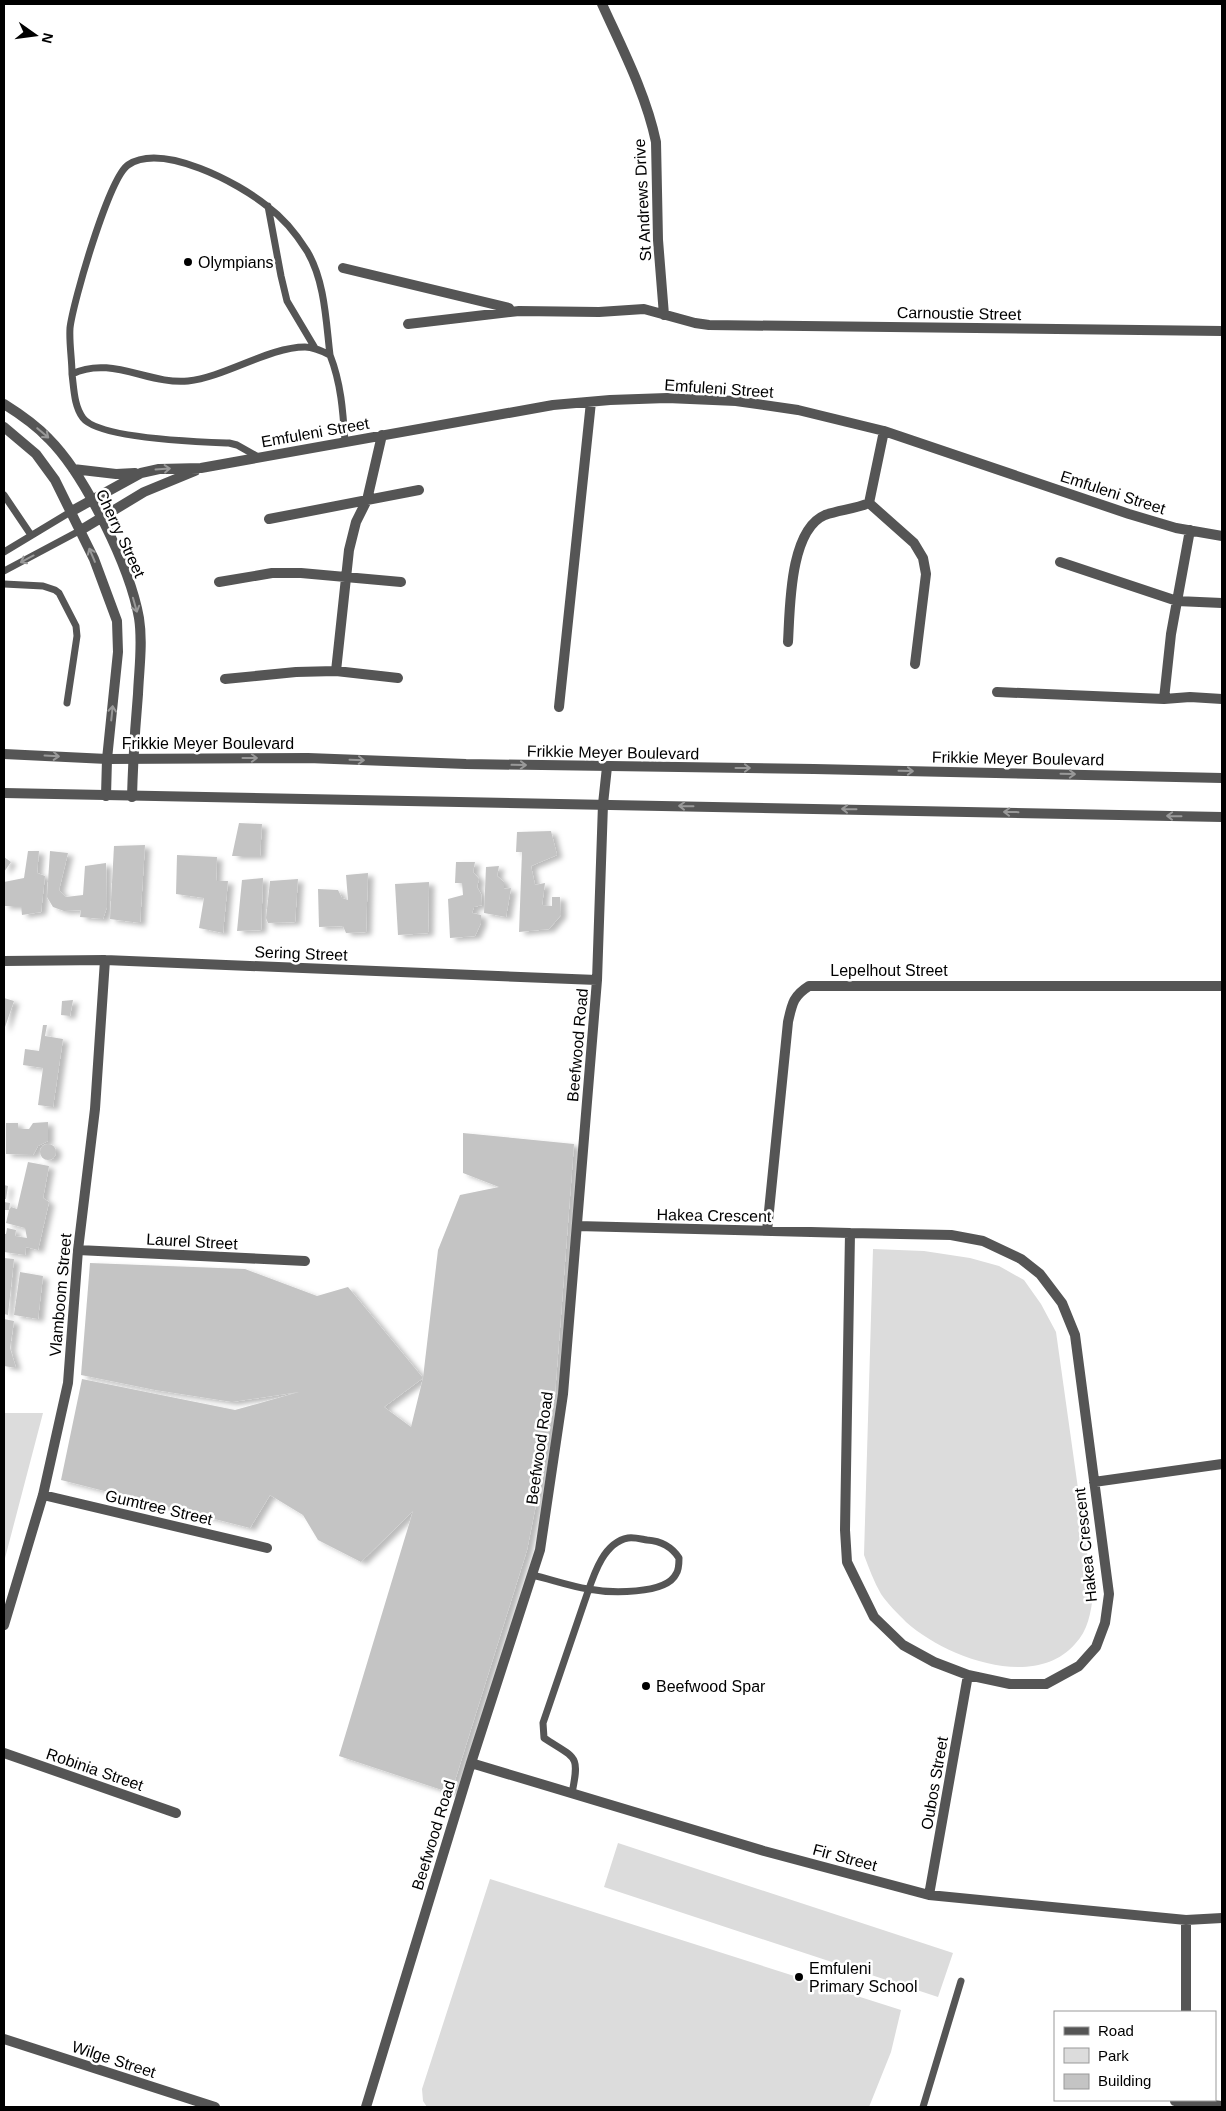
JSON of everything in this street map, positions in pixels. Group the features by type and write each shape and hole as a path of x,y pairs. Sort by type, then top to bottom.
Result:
{"street":[{"name":"St Andrews Drive","path":"602,4 632,71 654,135 657,168 658,240 664,315"},
{"path":"343,268 519,310"},
{"name":"Carnoustie Street","path":"519,310 599,312 644,309 695,323 718,325 1222,331"},
{"path":"408,324 519,310"},
{"name":"Emfuleni Street","path":"72,512 141,473 159,469 201,468 510,412 591,402 667,398 736,401 798,410 884,431 1129,514 1190,530 1222,536"},
{"path":"560,707 591,402"},
{"name":"Cherry Street","path":"4,404 20,414 49,439 74,469 102,520 129,582 139,618 140,654 132,797"},
{"path":"4,428 36,454 56,480 81,530 117,621 118,652 107,759 106,796"},
{"path":"869,503 884,431"},
{"path":"336,671 345,577 353,534 367,500 382,435"},
{"name":"Emfuleni Street","path":"81,530 102,520 144,492 201,468"},
{"path":"74,469 116,474 141,473"},
{"path":"269,518 419,490"},
{"path":"788,642 792,580 804,535 811,524 824,516 869,503"},
{"path":"869,503 914,542 924,558 926,574 914,664"},
{"path":"1164,699 1171,634 1190,530"},
{"path":"1060,562 1177,601 1222,602"},
{"path":"219,582 272,573 301,573 401,582"},
{"path":"225,679 296,672 336,671 398,678"},
{"path":"997,692 1164,699 1190,697 1222,699"},
{"name":"Frikkie Meyer Boulevard","path":"4,754 107,759 308,758 466,764 814,768 1222,778"},
{"name":"Beefwood Road","path":"366,2107 471,1763 540,1550 563,1394 597,980 603,804 607,767"},
{"path":"4,793 1222,817"},
{"name":"Sering Street","path":"4,961 105,960 597,980"},
{"name":"Vlamboom Street","path":"4,1625 43,1495 68,1383 78,1250 95,1109 105,960"},
{"name":"Lepelhout Street","path":"767,1231 788,1022 792,1004 798,993 810,986 1222,986"},
{"name":"Hakea Crescent","path":"577,1226 951,1235 983,1241 1021,1259 1040,1274 1062,1303 1075,1335 1108,1594 1105,1622 1096,1647 1079,1666 1046,1684 1010,1684 968,1676 934,1662 903,1644 874,1617 847,1562 845,1498 850,1233"},
{"name":"Laurel Street","path":"78,1250 305,1261"},
{"path":"1094,1482 1222,1464"},
{"name":"Gumtree Street","path":"43,1495 267,1548"},
{"name":"Oubos Street","path":"929,1895 968,1676"},
{"name":"Robinia Street","path":"4,1754 176,1813"},
{"name":"Fir Street","path":"471,1763 764,1851 929,1895 1186,1920 1222,1918"},
{"path":"1186,1920 1186,2011"},
{"name":"Wilge Street","path":"4,2039 215,2107"},
{"path":"1175,2103 1222,2106"}],"lane":[{"path":"260,458 237,445 229,443 100,430 84,420 77,407 72,374 70,329 79,286 114,186 126,166 139,159 156,157 182,163 230,181 268,206 308,252 323,304 330,355 338,374 342,397 345,442"},
{"path":"268,206 280,276 287,301 315,348"},
{"path":"72,374 84,368 108,368 172,382 190,381 283,351 304,347 315,348 330,355"},
{"path":"4,495 31,536"},
{"path":"4,552 72,512"},
{"path":"4,571 81,530"},
{"path":"4,584 43,586 59,593 76,626 77,636 67,703"},
{"path":"532,1575 589,1589 627,1591 651,1589 670,1582 677,1573 679,1558 673,1549 656,1540 628,1538 613,1544 604,1556 589,1589 542,1723 544,1738 573,1757 577,1767 572,1793"},
{"path":"923,2107 961,1981"}],"green space":[{"path":"873,1249 924,1251 970,1258 999,1266 1024,1280 1041,1304 1056,1332 1093,1595 1090,1615 1083,1633 1075,1644 1058,1658 1037,1665 1014,1667 990,1664 966,1657 943,1647 906,1622 878,1589 864,1555"},
{"path":"4,1413 43,1413 4,1562"},
{"path":"618,1843 953,1953 938,1997 604,1887"},
{"path":"490,1879 901,2010 891,2052 869,2107 427,2107 423,2101 422,2089"}],"building":[{"path":"239,823 262,824 260,856 232,856"},
{"path":"551,831 557,855 531,866 535,885 545,883 542,905 552,906 552,897 560,897 561,915 549,929 519,932 522,852 516,852 517,832"},
{"path":"145,845 140,923 110,919 114,846"},
{"path":"28,851 39,851 37,873 45,876 41,912 22,915 21,906 4,906 4,882 24,878"},
{"path":"50,851 68,853 59,890 66,897 83,895 85,866 106,863 107,907 103,919 80,917 81,910 64,911 53,907 47,897"},
{"path":"177,855 217,857 216,881 228,881 223,933 199,928 204,898 176,894"},
{"path":"4,857 11,862 4,872"},
{"path":"456,862 475,862 473,872 479,879 477,887 481,894 482,905 474,907 472,913 481,915 481,923 475,936 450,938 448,899 463,895 462,883 455,883"},
{"path":"499,866 497,876 504,882 504,889 511,888 506,917 484,913 486,867"},
{"path":"368,873 366,932 346,933 343,926 319,927 318,889 338,890 342,898 348,900 346,875"},
{"path":"263,878 261,930 237,931 242,880"},
{"path":"298,879 295,922 268,923 266,918 270,881"},
{"path":"429,882 428,933 398,935 395,884"},
{"path":"4,998 14,1001 4,1030"},
{"path":"73,1000 70,1016 61,1015 62,1001"},
{"path":"43,1025 47,1025 45,1036 63,1039 53,1107 38,1105 43,1068 23,1065 25,1049 39,1051"},
{"path":"48,1122 48,1141 38,1146 33,1155 6,1154 6,1123 18,1123 18,1129 29,1129 33,1123"},
{"path":"463,1133 574,1144 555,1394 543,1469 527,1550 451,1793 339,1756 413,1511 361,1562 318,1540 303,1515 270,1495 250,1528 61,1480 82,1379 235,1410 299,1392 232,1402 155,1390 81,1375 90,1263 245,1269 317,1296 348,1287 423,1378 438,1250 460,1195 499,1187 463,1173","holes":["423,1378 411,1427 384,1407"]},
{"path":"48,1144 56,1152 48,1160 40,1152"},
{"path":"28,1162 49,1166 43,1198 49,1202 38,1250 26,1247 25,1255 4,1252 4,1234 6,1234 7,1228 16,1230 15,1236 27,1238 25,1228 6,1223 11,1207 17,1209"},
{"path":"4,1185 8,1186 6,1199 4,1199"},
{"path":"4,1202 10,1203 9,1210 4,1210"},
{"path":"4,1258 14,1259 8,1315 4,1314"},
{"path":"20,1272 43,1276 38,1319 14,1315"},
{"path":"4,1319 14,1321 10,1348 16,1368 4,1366"}],"place":[{"name":"Olympians","path":"188,262"},
{"name":"Beefwood Spar","path":"646,1686"},
{"name":"Emfuleni Primary School","path":"799,1977"}]}
